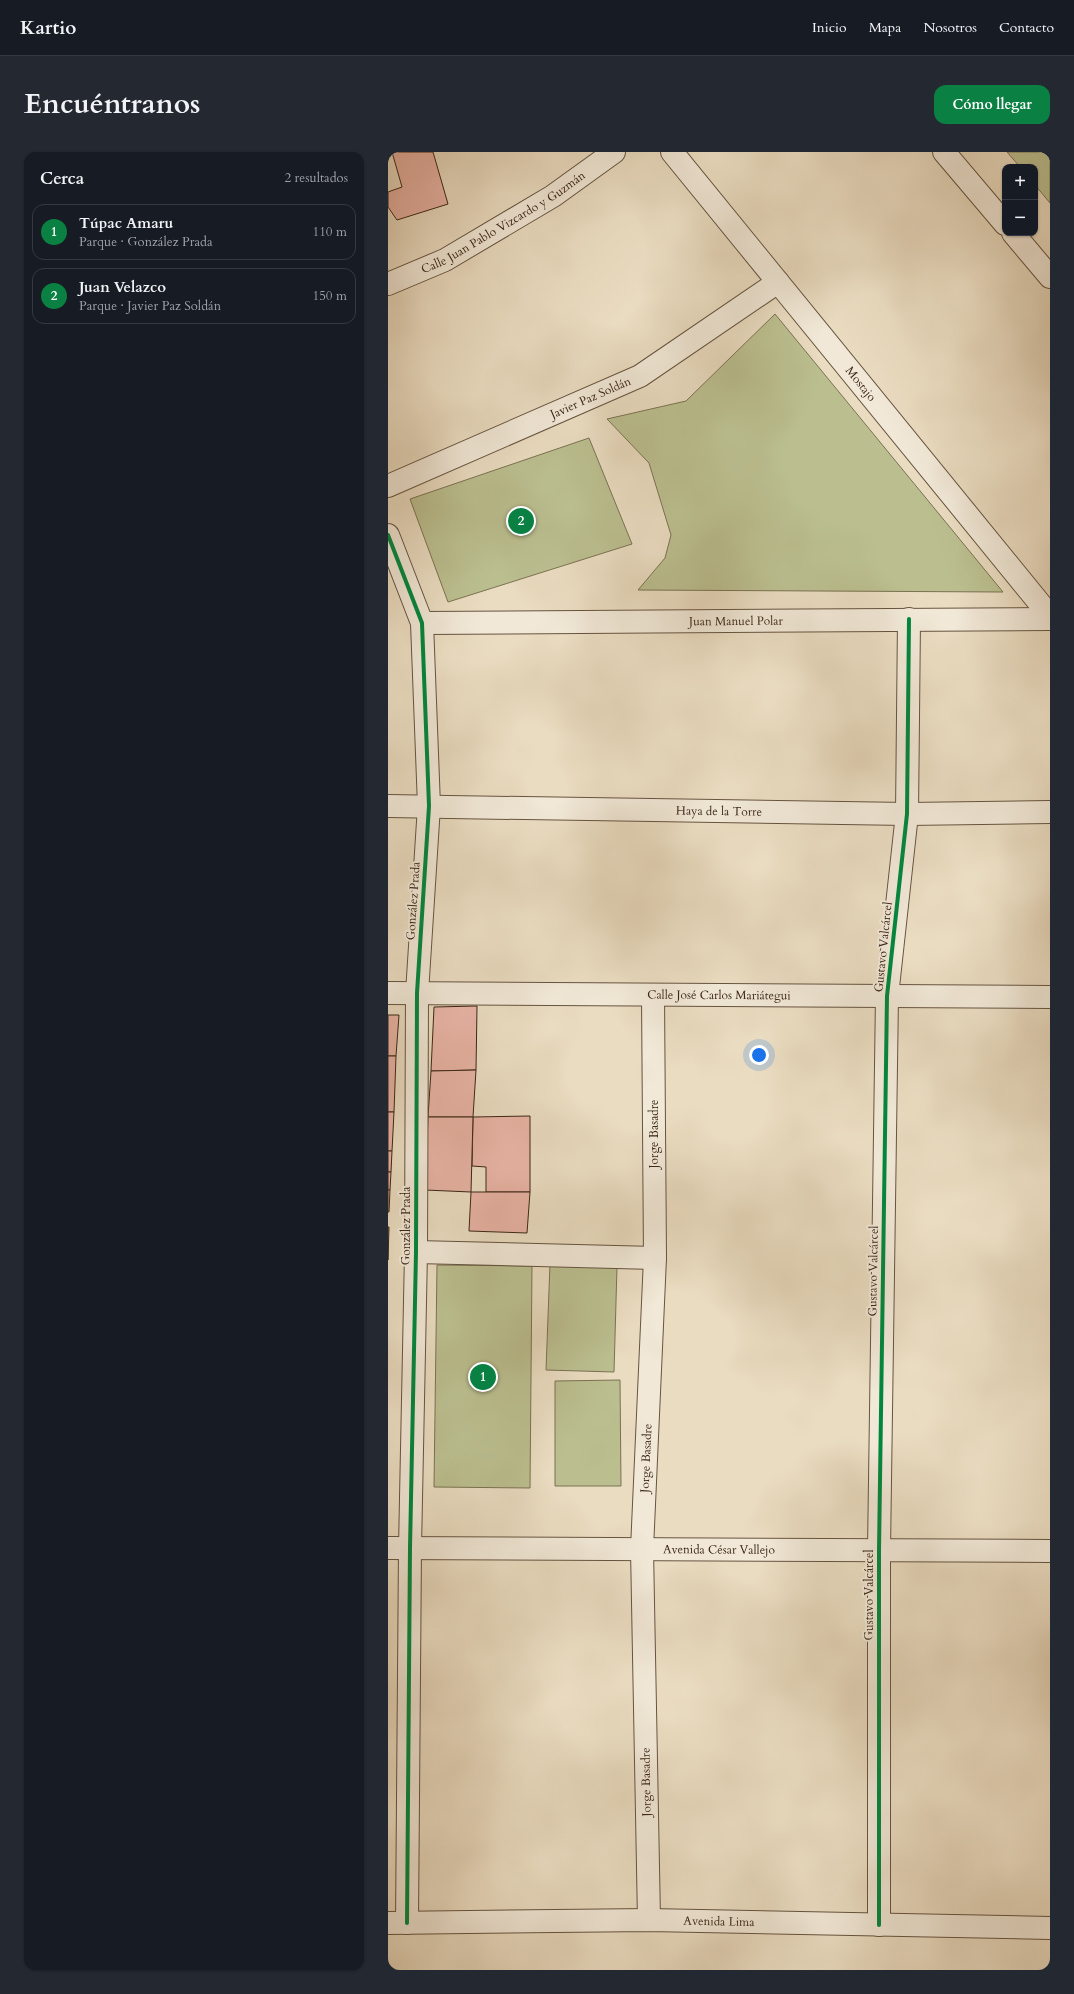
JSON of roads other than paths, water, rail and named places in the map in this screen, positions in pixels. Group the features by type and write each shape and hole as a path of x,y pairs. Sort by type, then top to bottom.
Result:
{"street":[{"name":"Calle Juan Pablo Vizcardo y Guzmán","path":"388,284 445,260 553,196 614,152"},
{"name":"Mostajo","path":"672,152 1050,616"},
{"path":"944,152 1002,220"},
{"path":"1016,236 1050,277"},
{"name":"Javier Paz Soldán","path":"388,486 640,376 778,282"},
{"name":"González Prada","path":"388,536 422,622 429,806 417,993 416,1252 410,1548 398,1923"},
{"name":"Gustavo Valcárcel","path":"879,1925 879,1550 887,996 907,814 909,619"},
{"name":"Juan Manuel Polar","path":"422,622 1050,619"},
{"name":"Haya de la Torre","path":"388,806 907,814 1050,812"},
{"name":"Calle José Carlos Mariátegui","path":"388,993 653,996 1050,997"},
{"name":"Jorge Basadre","path":"649,1920 642,1549 655,1258 653,996"},
{"path":"416,1252 655,1258"},
{"name":"Avenida César Vallejo","path":"388,1548 1050,1550"},
{"name":"Avenida Lima","path":"398,1923 649,1920 1050,1928"}],"place":[{"name":"Juan Velazco","path":"521,521"},
{"name":"Túpac Amaru","path":"483,1377"}]}
